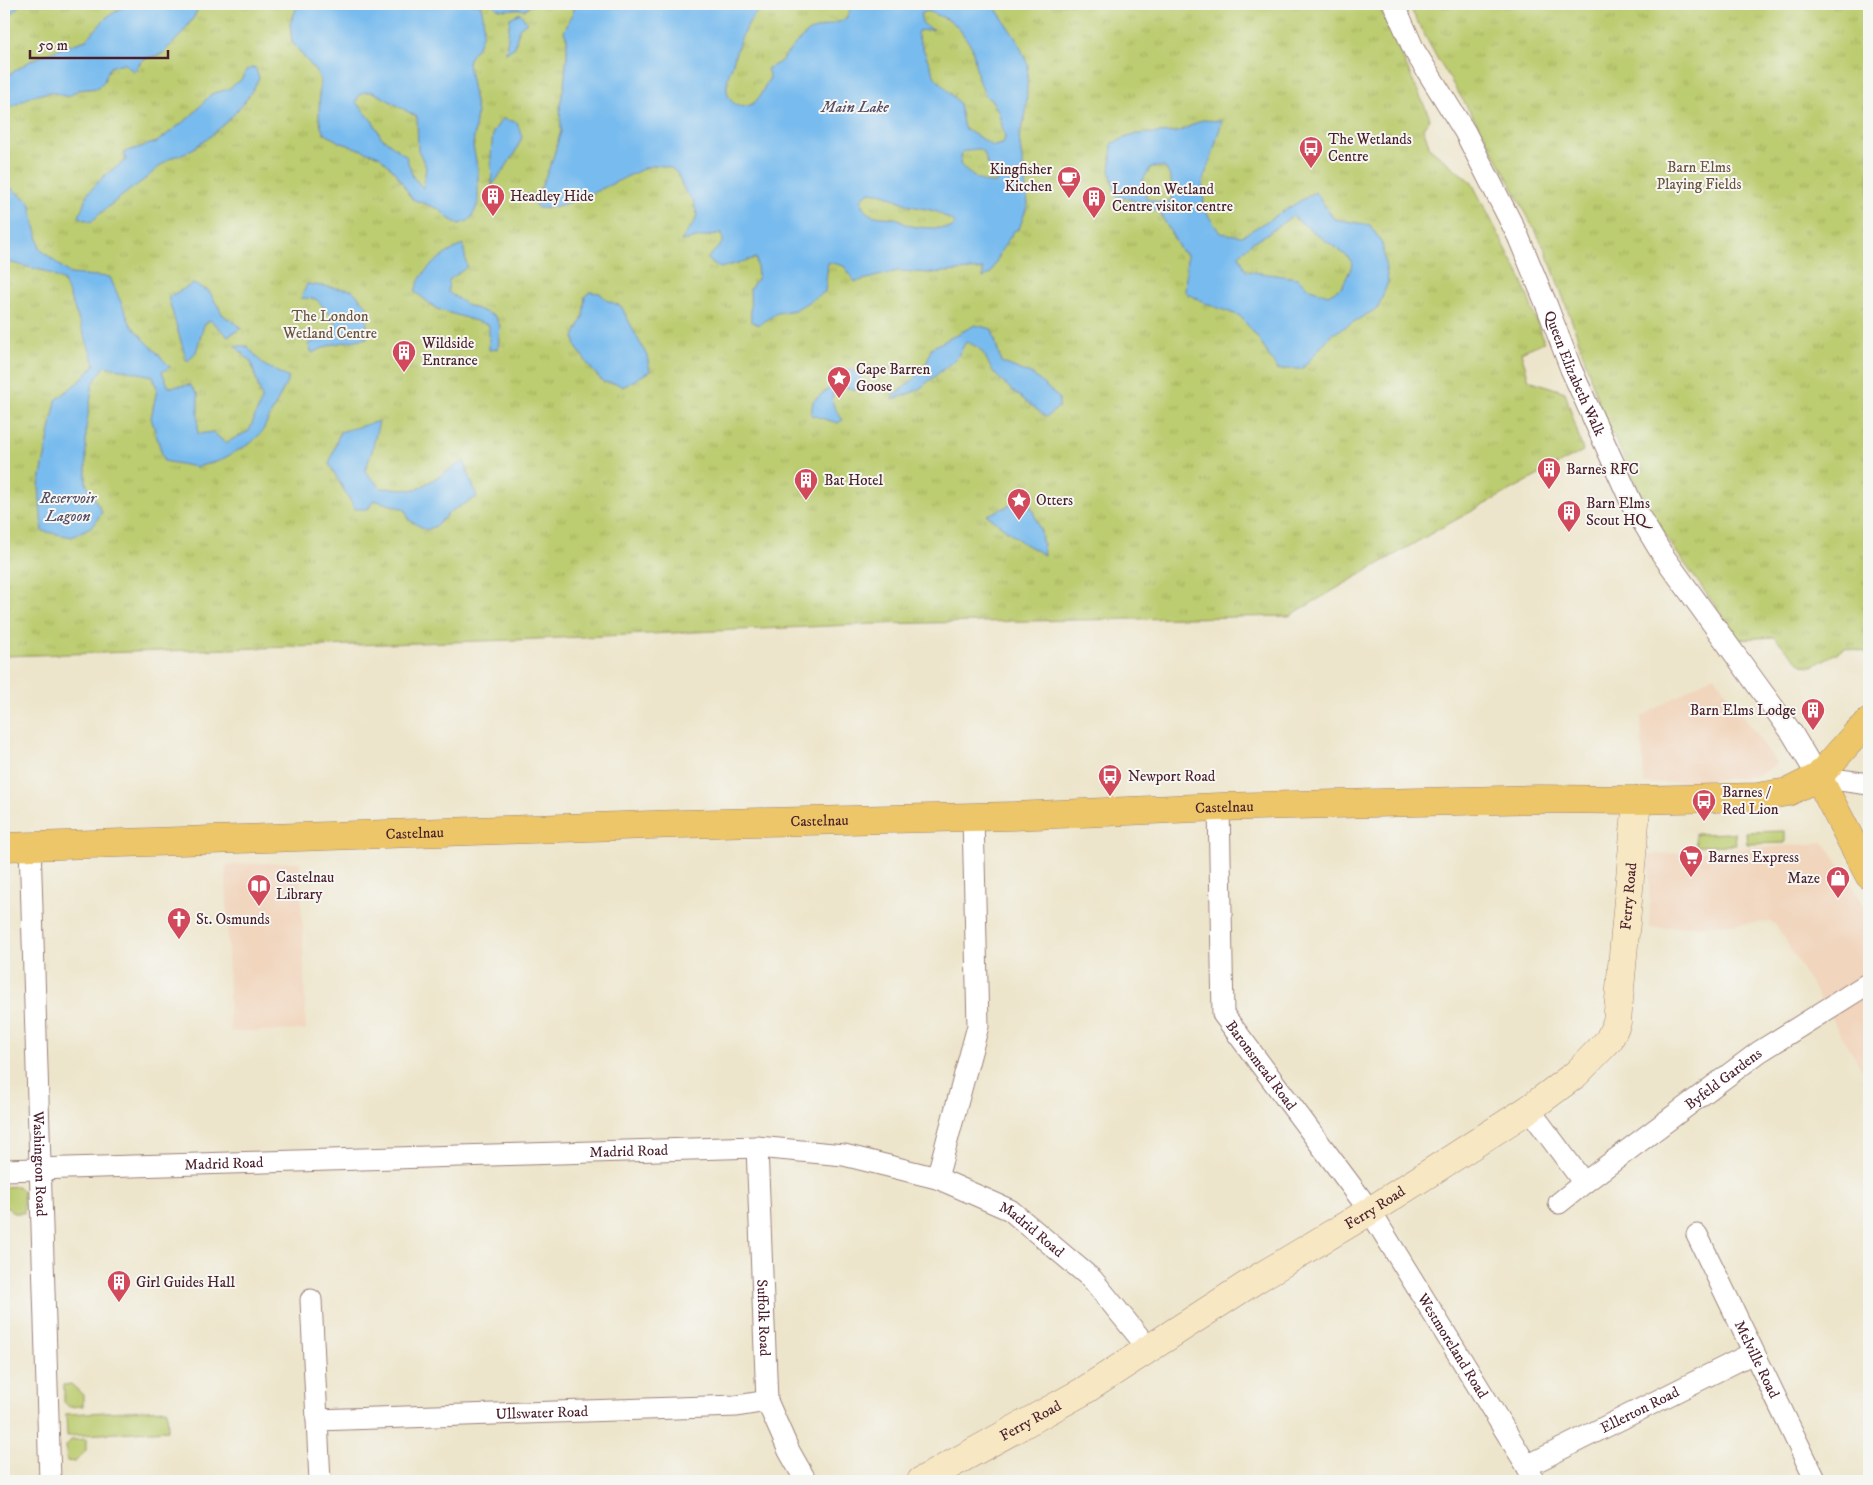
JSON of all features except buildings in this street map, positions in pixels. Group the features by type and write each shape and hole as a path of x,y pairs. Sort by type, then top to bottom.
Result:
{"main road":[{"path":"1869,722 1818,777 1869,875"},
{"name":"Castelnau","path":"17,846 670,824 973,817 1219,807 1547,799 1757,798 1788,792 1818,777"}],"street":[{"name":"Queen Elizabeth Walk","path":"1394,4 1414,50 1465,132 1518,236 1571,369 1632,504 1662,554 1792,733 1818,777"},
{"path":"1818,777 1869,784"},
{"name":"Ferry Road","path":"921,1481 1082,1392 1255,1280 1370,1210 1529,1109 1576,1074 1609,1040 1617,1022 1637,800"},
{"name":"Baronsmead Road","path":"1219,807 1223,1014 1370,1210"},
{"path":"937,1178 978,1026 973,817"},
{"name":"Washington Road","path":"17,846 40,1168 50,1481"},
{"name":"Byfeld Gardens","path":"1559,1203 1759,1052 1869,983"},
{"path":"1529,1109 1584,1183"},
{"name":"Madrid Road","path":"4,1170 757,1146 844,1155 937,1178 1010,1210 1092,1279 1149,1349"},
{"name":"Suffolk Road","path":"757,1146 767,1401 789,1451 806,1481"},
{"name":"Westmoreland Road","path":"1370,1210 1531,1474"},
{"name":"Melville Road","path":"1697,1235 1816,1481"},
{"path":"311,1300 320,1481"},
{"name":"Ellerton Road","path":"1531,1474 1752,1352"},
{"name":"Ullswater Road","path":"317,1420 736,1406 767,1401"}],"shaded area":[{"path":"1714,675 1777,764 1757,776 1644,784 1641,717"},
{"path":"1825,843 1869,913 1869,1082 1776,925 1772,922 1650,928 1649,855"},
{"path":"300,862 306,1030 230,1032 226,865"}],"green space":[{"name":"The London Wetland Centre","path":"4,4 1378,4 1430,118 1423,128 1430,148 1472,183 1521,278 1544,342 1521,352 1529,380 1565,392 1583,451 1439,529 1289,616 874,624 513,640 4,656"},
{"name":"Barn Elms Playing Fields","path":"1408,4 1869,4 1869,653 1845,648 1813,666 1802,665 1774,637 1739,639 1675,550 1647,508 1600,407 1577,335 1546,251 1485,136 1437,58"},
{"path":"1785,831 1785,843 1747,844 1746,832"},
{"path":"1735,833 1736,845 1696,846 1695,834"},
{"path":"18,1186 23,1191 24,1213 14,1213 4,1205 4,1187"},
{"path":"71,1384 83,1395 83,1406 69,1407 64,1402 64,1385"},
{"path":"167,1409 168,1430 67,1436 66,1414"},
{"path":"86,1439 86,1451 75,1462 67,1461 66,1446 71,1440"}],"water":[{"path":"4,4 20,4 13,13 4,19"},
{"path":"128,4 200,4 194,17 181,35 162,54 142,60 134,72 124,63 110,67 104,81 98,88 78,90 68,97 51,92 32,96 4,111 4,78 30,61 86,40 107,17"},
{"path":"298,4 480,4 483,14 482,36 468,63 477,113 473,146 478,170 478,204 468,221 459,224 449,219 439,209 412,199 396,173 379,156 339,142 324,133 319,117 320,79 292,42 290,24","holes":["365,92 372,92 417,117 418,150 426,167 423,188 413,177 406,156 381,137 374,123 356,102 359,95"]},
{"path":"492,4 533,4 524,10 504,10"},
{"name":"Main Lake","path":"574,4 766,4 749,23 738,46 728,79 727,91 732,101 740,106 745,106 751,105 760,96 770,78 767,69 780,62 796,43 810,31 846,18 853,4 993,4 1018,42 1028,65 1026,113 1019,137 1028,204 1019,229 1014,231 1001,251 991,273 983,278 983,269 931,273 898,271 855,282 844,266 828,262 825,292 795,310 777,313 759,325 751,321 750,289 758,277 756,258 720,268 707,259 723,242 722,233 681,241 695,221 697,214 693,200 685,192 677,173 671,168 657,165 647,167 576,200 548,208 538,208 535,205 561,131 560,105 567,54 567,39 564,32 574,10","holes":["927,11 947,19 957,26 972,47 978,79 986,96 993,102 998,111 1005,137 1003,144 993,146 964,128 959,103 935,77 917,34 918,31 934,29 926,26 921,20 921,14","975,149 983,151 988,165 996,176 996,183 981,181 967,171 960,164 962,152","870,192 884,194 911,206 935,211 955,224 951,228 910,226 898,219 872,215 864,209 862,204 862,198"]},
{"path":"520,13 527,22 519,28 515,47 506,53 510,18"},
{"path":"255,67 259,78 253,89 237,111 217,131 184,154 173,157 166,162 91,222 79,217 87,194 104,176 126,160 124,152 157,142 191,116 211,94 228,89 241,80 246,70"},
{"path":"502,119 517,122 522,137 514,155 492,186 491,155 493,132"},
{"path":"1202,120 1222,121 1203,180 1204,209 1220,233 1242,236 1315,192 1334,219 1370,225 1382,243 1388,282 1378,308 1331,335 1302,369 1277,369 1258,338 1240,316 1207,304 1185,292 1187,254 1181,251 1160,213 1140,202 1116,196 1110,172 1112,143 1136,134 1178,132","holes":["1151,167 1164,167 1167,171 1172,183 1171,201 1160,202 1147,199 1142,181","1292,216 1348,257 1353,264 1342,287 1328,295 1310,289 1297,278 1246,271 1239,255 1251,243 1269,233"]},
{"name":"Reservoir Lagoon","path":"4,183 30,202 40,249 70,274 110,277 131,325 170,367 162,372 169,387 190,385 198,395 198,434 213,432 225,443 249,431 262,399 251,362 235,346 247,346 264,365 289,378 262,432 251,443 219,461 196,467 164,461 151,418 157,389 153,376 105,366 93,383 86,428 86,483 102,512 94,525 72,537 42,531 39,486 56,400 83,378 95,364 64,281 44,271 4,261"},
{"path":"463,244 467,267 449,280 448,292 467,305 495,316 500,326 498,349 489,350 489,325 437,309 415,292 422,276 433,263"},
{"path":"193,284 209,291 223,315 242,328 228,336 210,320 204,325 196,352 187,362 168,297"},
{"path":"307,284 352,290 367,306 367,338 330,345 312,353 308,344 331,334 337,326 330,314 316,299 301,298"},
{"path":"590,292 600,293 606,300 621,306 647,356 650,371 623,387 618,384 603,382 576,347 574,337 583,317 585,296"},
{"path":"975,325 992,329 1001,362 1033,375 1059,398 1059,407 1046,417 997,376 979,348 966,342 956,359 918,390 893,400 892,396 917,376 929,357 931,348"},
{"path":"849,369 856,372 859,376 861,381 860,388 858,390 836,386 832,396 833,404 843,420 838,423 811,415 813,401 832,386 830,382 833,371"},
{"path":"379,421 365,471 381,488 416,490 464,461 477,497 451,511 436,526 426,530 409,520 405,509 374,500 368,509 355,509 329,464 340,432"},
{"path":"1028,498 1041,532 1044,555 1023,543 987,515"}],"place":[{"name":"The Wetlands Centre","path":"1311,169"},
{"name":"Kingfisher Kitchen","path":"1069,199"},
{"name":"Headley Hide","path":"493,217"},
{"name":"London Wetland Centre visitor centre","path":"1094,219"},
{"name":"Wildside Entrance","path":"404,373"},
{"name":"Cape Barren Goose","path":"839,399"},
{"name":"Barnes RFC","path":"1549,490"},
{"name":"Bat Hotel","path":"806,501"},
{"name":"Otters","path":"1019,521"},
{"name":"Barn Elms Scout HQ","path":"1569,533"},
{"name":"Barn Elms Lodge","path":"1813,731"},
{"name":"Newport Road","path":"1110,797"},
{"name":"Barnes / Red Lion","path":"1704,822"},
{"name":"Barnes Express","path":"1691,878"},
{"name":"Maze","path":"1838,899"},
{"name":"Castelnau Library","path":"259,907"},
{"name":"St. Osmunds","path":"179,940"},
{"name":"Girl Guides Hall","path":"119,1303"}]}
